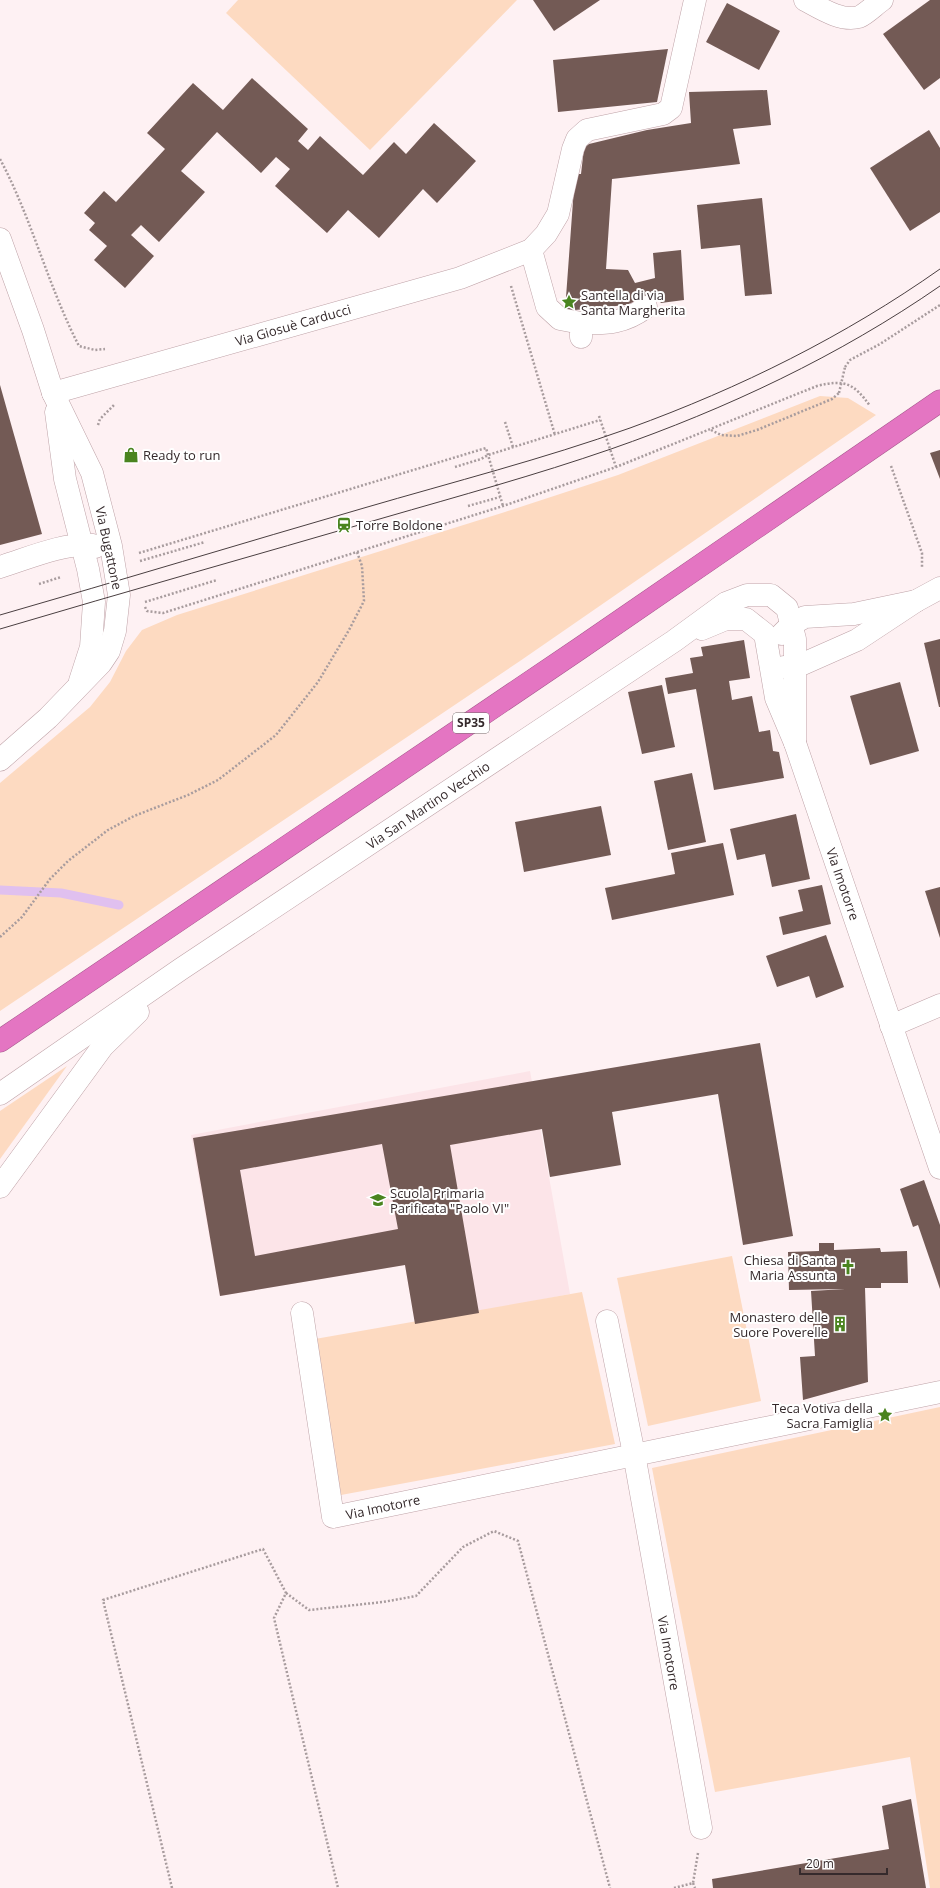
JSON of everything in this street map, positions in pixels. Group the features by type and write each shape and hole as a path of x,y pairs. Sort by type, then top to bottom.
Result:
{"highway":[{"name":"SP35","path":"0,1041 566,658 940,401"}],"street":[{"path":"646,307 634,316 618,322 599,324 581,330 560,319 547,307 531,250 546,234 558,214 573,149 577,139 588,130 663,114 671,108 694,0"},
{"path":"805,0 845,18 860,17 882,0"},
{"path":"0,238 33,330 53,393"},
{"name":"Via Giosuè Carducci","path":"53,393 460,278 531,250"},
{"name":"Via Bugattone","path":"53,393 65,479 92,588 94,618 91,648 78,687"},
{"name":"Via Bugattone","path":"53,393 92,473 117,574 118,610 115,630 109,651 101,663 78,687"},
{"path":"0,567 60,548 79,535 93,545 100,552 107,584 107,630 105,648 101,663"},
{"name":"Via San Martino Vecchio","path":"796,667 857,640 940,588"},
{"name":"Via San Martino Vecchio","path":"182,969 674,641 726,603 747,595 771,595 787,608 795,639 795,743"},
{"name":"Via San Martino Vecchio","path":"771,662 778,638 792,624 805,617 854,614 916,602"},
{"name":"Via San Martino Vecchio","path":"674,641 726,619 746,619 764,634 771,662 776,698 795,743"},
{"path":"771,662 782,667 796,667"},
{"path":"0,760 48,718 78,687"},
{"name":"Via Imotorre","path":"795,743 940,1168"},
{"path":"0,1094 182,969"},
{"path":"0,1187 103,1046 182,969"},
{"path":"891,1026 940,1005"},
{"name":"Via Imotorre","path":"302,1313 333,1517 940,1392"},
{"name":"Via Imotorre","path":"608,1321 634,1454 701,1828"}],"path":[{"path":"503,261 555,435"},
{"path":"711,430 722,435 737,436 757,430 832,399 840,393 845,367 850,360 880,344 940,305"},
{"path":"217,580 142,603 147,611 163,613 503,506 616,467 817,386 833,382 849,385 860,391 870,406"},
{"path":"599,416 616,467"},
{"path":"455,467 481,459 488,455 600,420"},
{"path":"505,422 513,447"},
{"path":"137,554 486,448 503,506"},
{"path":"889,460 922,553 922,568 928,570"},
{"path":"468,506 500,497"},
{"path":"138,562 205,542"},
{"path":"0,937 22,917 50,879 68,862 108,830 134,816 188,795 218,780 276,735 300,707 318,682 358,615 364,602 362,566 356,552"},
{"path":"172,1888 104,1600 262,1549 286,1593 309,1610 383,1602 416,1596 463,1547 494,1531 518,1541 610,1888"},
{"path":"286,1593 274,1618 338,1888"},
{"path":"695,1888 693,1883 701,1828"},
{"path":"674,1888 693,1883"}],"shaded area":[{"path":"238,0 517,0 370,150 226,13"},
{"path":"820,396 848,398 876,415 520,661 0,1011 0,783 90,707 110,682 126,651 142,630 177,615 618,475"},
{"path":"67,1066 0,1159 0,1111"},
{"name":"Scuola Primaria Parificata \"Paolo VI\"","path":"530,1071 570,1294 415,1324 405,1265 220,1296 191,1135"},
{"path":"732,1256 761,1401 648,1426 617,1278"},
{"path":"582,1292 615,1444 341,1495 315,1339"},
{"path":"940,1407 940,1888 930,1888 910,1757 715,1792 652,1468"}],"building":[{"path":"533,0 600,0 554,31"},
{"path":"930,0 940,0 940,78 924,90 883,34"},
{"path":"727,3 780,31 759,70 706,42"},
{"path":"668,49 657,102 558,112 553,60"},
{"path":"252,78 308,129 298,141 308,150 320,136 363,175 394,142 406,154 434,123 476,161 437,203 423,189 379,238 348,210 327,233 275,186 290,169 276,157 261,173 217,132 181,171 205,192 159,242 141,225 131,235 154,256 125,288 94,260 107,246 89,230 95,223 84,213 104,191 116,202 165,149 147,133 193,83 223,110"},
{"path":"767,90 771,125 733,129 740,164 612,179 606,269 628,270 635,283 655,278 653,253 681,250 684,300 661,303 654,294 626,305 565,311 575,174 581,174 584,148 589,144 647,130 691,123 689,92"},
{"path":"929,130 940,148 940,212 910,231 870,168"},
{"path":"762,198 772,294 745,296 740,245 701,249 697,205"},
{"path":"0,385 42,534 0,545"},
{"path":"940,450 940,479 930,453"},
{"path":"940,639 940,707 939,707 924,643"},
{"path":"744,640 750,678 729,681 732,700 752,696 759,732 770,730 773,751 779,752 784,778 714,790 696,689 668,694 665,678 693,673 690,658 703,656 701,647"},
{"path":"900,682 919,751 870,765 850,696"},
{"path":"662,685 675,747 642,754 628,692"},
{"path":"692,773 706,842 668,850 654,781"},
{"path":"601,806 611,855 524,872 515,822"},
{"path":"796,814 810,879 772,887 765,854 737,860 730,829"},
{"path":"723,843 734,895 612,920 605,888 675,874 671,853"},
{"path":"822,885 831,924 783,935 779,917 803,911 798,890"},
{"path":"940,887 940,938 925,891"},
{"path":"826,935 844,987 816,998 809,976 777,987 766,956"},
{"path":"760,1043 793,1236 743,1245 718,1094 612,1112 621,1165 550,1177 542,1129 450,1145 479,1313 415,1324 405,1265 220,1296 193,1138","holes":["382,1144 398,1229 255,1256 240,1170"]},
{"path":"924,1180 940,1225 940,1289 918,1225 913,1227 900,1189"},
{"path":"819,1243 834,1243 834,1250 880,1248 881,1252 907,1251 908,1283 881,1283 881,1288 865,1288 868,1382 803,1400 800,1357 815,1356 811,1291 845,1289 789,1290 788,1252 819,1251"},
{"path":"911,1799 926,1888 713,1888 712,1879 889,1849 882,1806"}],"waterway":[{"path":"0,890 61,893 119,905"}],"tram line":[{"path":"0,615 531,460 630,428 711,396 791,359 867,316 940,269"},
{"path":"0,629 469,493 583,459 611,449 697,416 781,379 862,335 940,286"}],"place":[{"name":"Santella di via Santa Margherita","path":"569,302"},
{"name":"Ready to run","path":"131,455"},
{"name":"Torre Boldone","path":"344,525"},
{"name":"Scuola Primaria Parificata \"Paolo VI\"","path":"378,1200"},
{"name":"Chiesa di Santa Maria Assunta","path":"848,1267"},
{"name":"Monastero delle Suore Poverelle","path":"840,1324"},
{"name":"Teca Votiva della Sacra Famiglia","path":"885,1415"}]}
